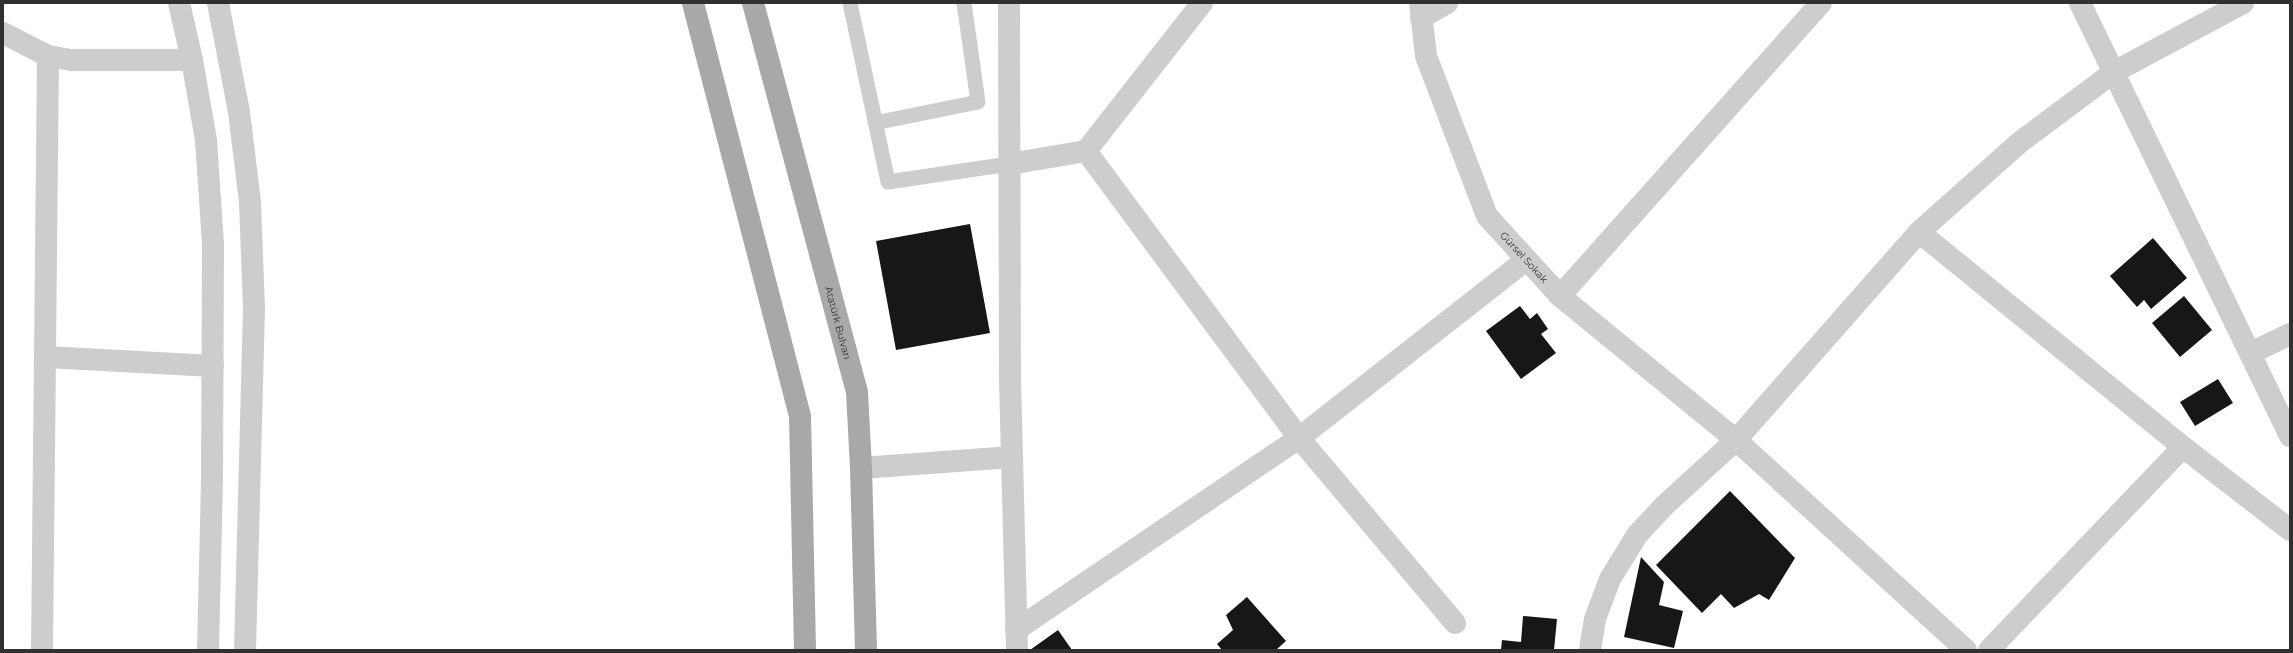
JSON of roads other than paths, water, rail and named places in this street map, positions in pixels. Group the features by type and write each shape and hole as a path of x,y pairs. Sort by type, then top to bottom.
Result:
{"main road":[{"path":"693,3 800,416 805,650"},
{"name":"Atatürk Bulvarı","path":"753,3 857,392 862,468 866,650"}],"street":[{"path":"179,3 192,60 206,140 213,244 213,366 208,650"},
{"path":"218,3 239,112 250,202 254,308 245,650"},
{"path":"1009,3 1012,457 1017,640"},
{"path":"1009,164 1086,151 1202,3"},
{"path":"1420,10 1447,3"},
{"path":"1560,296 1821,3"},
{"path":"2080,3 2290,436"},
{"path":"1590,650 1595,619 1610,578 1637,535 1665,504 1736,440 1919,232 2019,143 2114,72 2243,3"},
{"name":"Gürsel Sokak","path":"1420,10 1426,56 1487,216 1560,296 1736,440 1966,650"},
{"path":"3,33 48,56 71,60 192,60"},
{"path":"42,650 48,56"},
{"path":"1086,151 1299,438 1455,623"},
{"path":"1919,232 2183,447 2290,530"},
{"path":"1017,640 1299,438 1526,260"},
{"path":"2251,353 2290,334"},
{"path":"46,357 213,366"},
{"path":"1989,650 2183,447"},
{"path":"862,468 1012,457"}],"lane":[{"path":"850,3 888,182 1009,164"},
{"path":"875,123 978,102 964,3"}]}
